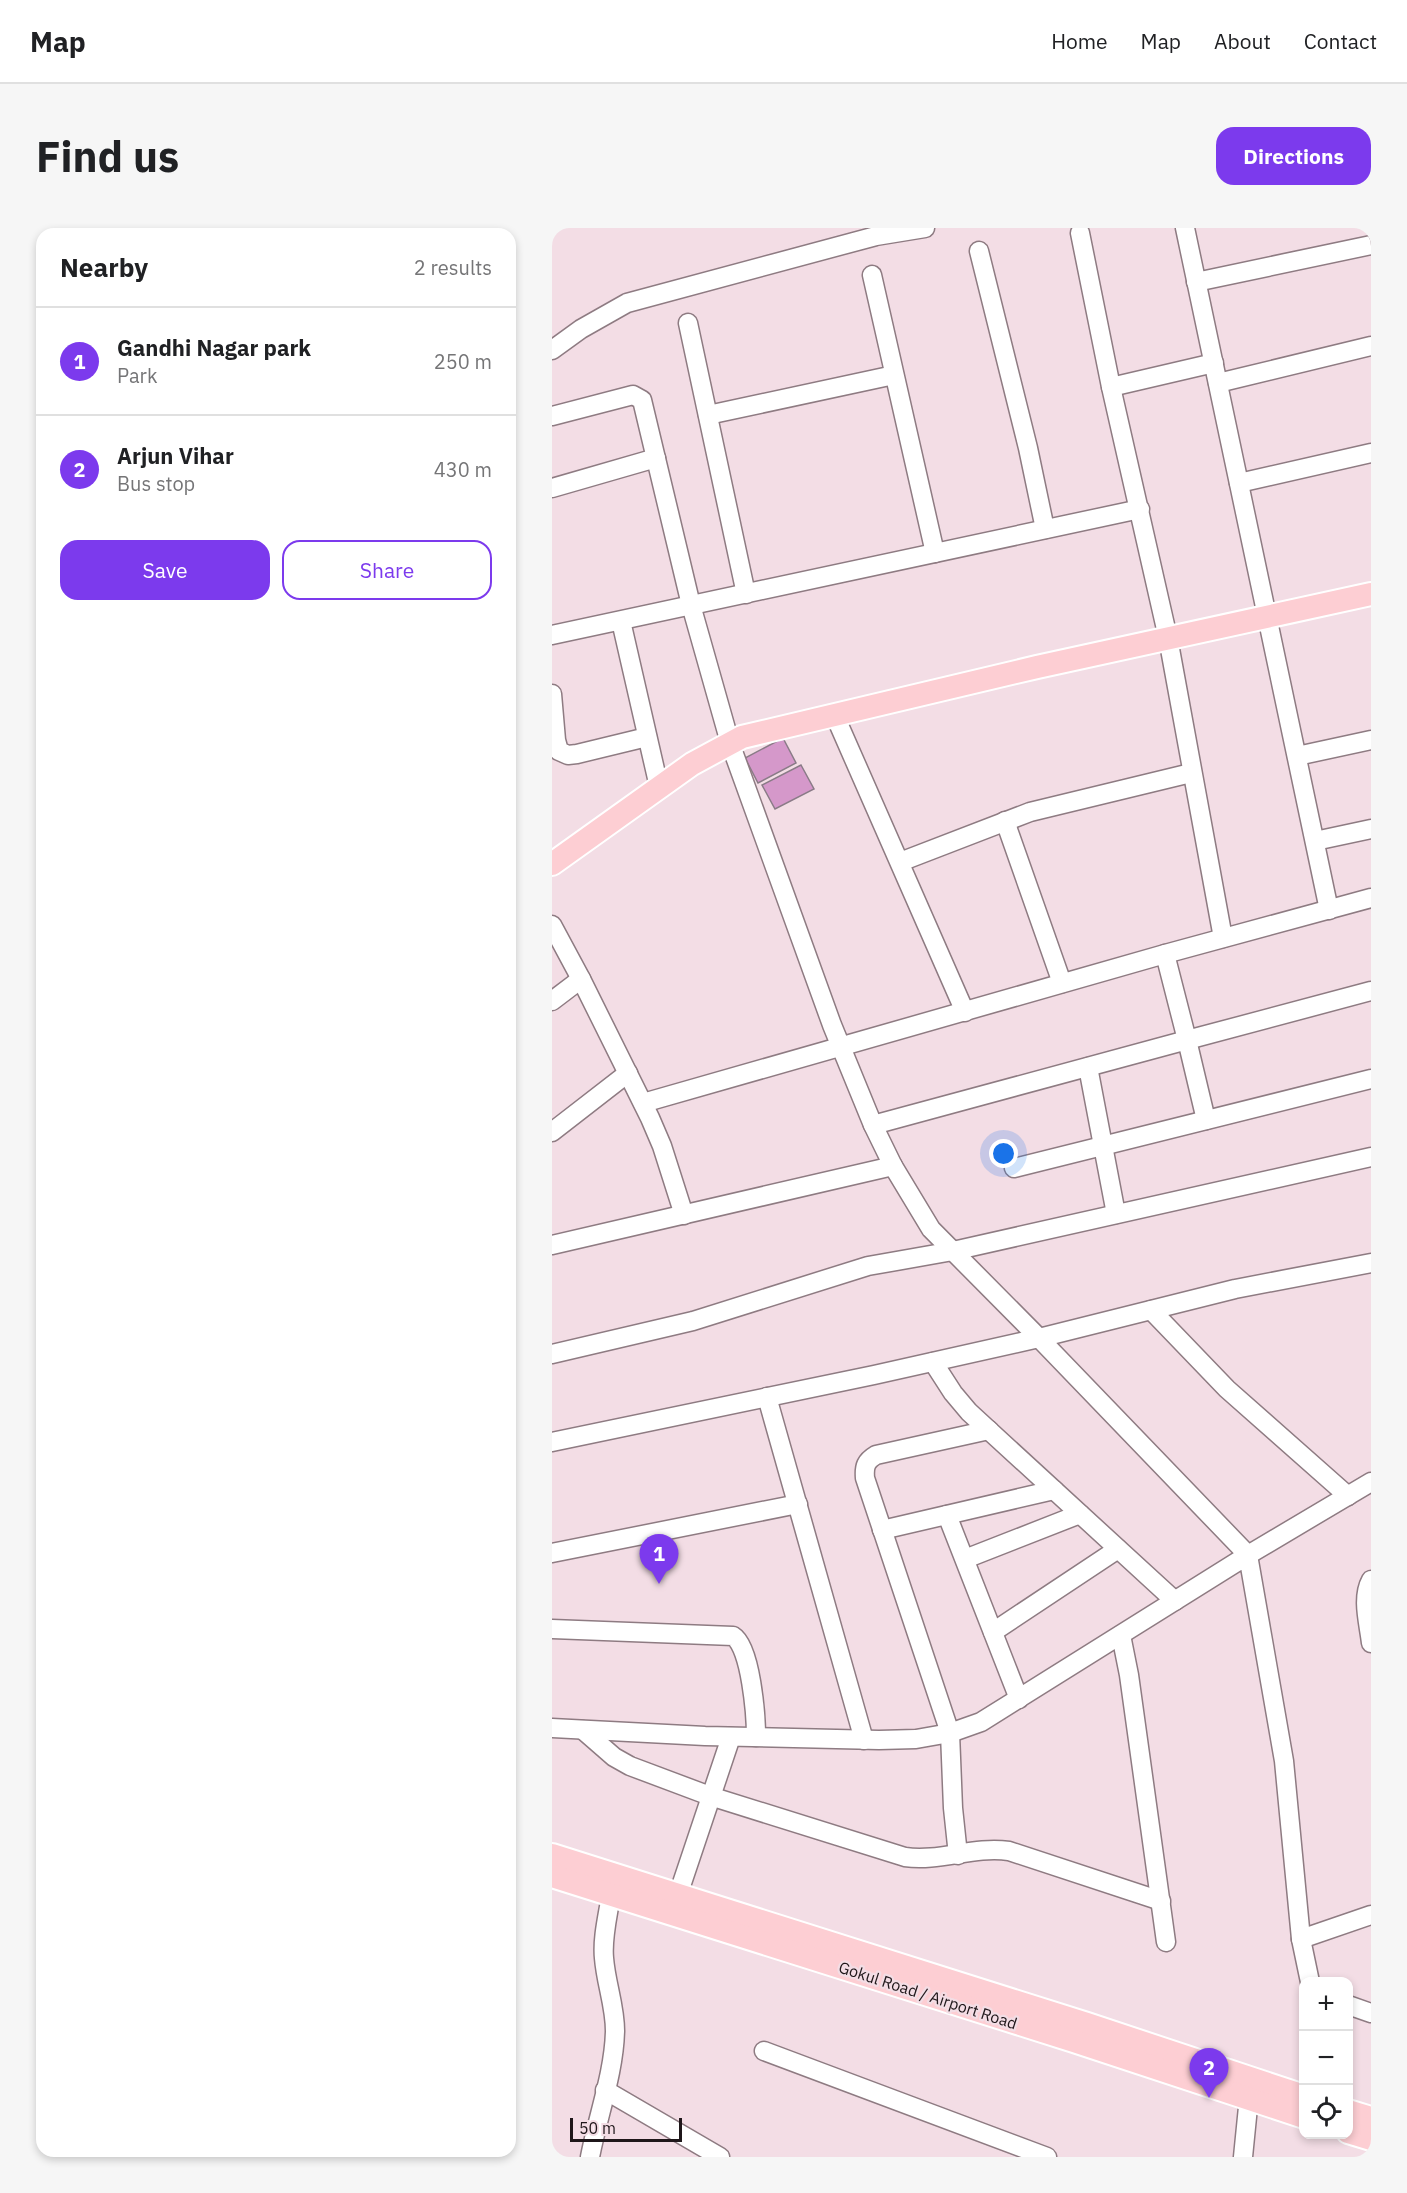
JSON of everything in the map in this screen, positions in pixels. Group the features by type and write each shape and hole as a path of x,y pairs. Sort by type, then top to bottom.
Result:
{"main road":[{"path":"552,864 692,764 742,737 1037,667 1371,594"},
{"path":"552,1855 1087,2024 1250,2089 1299,2095"},
{"name":"Gokul Road / Airport Road","path":"552,1876 1074,2041 1250,2089 1299,2114"},
{"path":"1353,2113 1371,2118"},
{"path":"1353,2134 1371,2139"}],"street":[{"path":"552,350 581,329 627,303 876,236 925,228"},
{"path":"1185,228 1329,910"},
{"path":"1080,233 1111,387 1168,638 1223,938"},
{"path":"1196,282 1371,245"},
{"path":"979,251 1028,448 1045,529"},
{"path":"872,275 935,553"},
{"path":"688,323 746,594"},
{"path":"1218,383 1371,346"},
{"path":"1111,387 1214,363"},
{"path":"708,415 894,375"},
{"path":"552,416 626,397 639,397 642,400 691,605 730,743 828,1014 873,1125 893,1166 931,1229 1248,1555 1284,1761 1300,1939 1309,1977"},
{"path":"1239,483 1371,453"},
{"path":"552,488 656,458"},
{"path":"552,635 1140,509"},
{"path":"621,621 659,787"},
{"path":"552,694 554,741 559,751 568,755 647,737"},
{"path":"835,716 965,1012"},
{"path":"1297,756 1371,740"},
{"path":"900,862 1030,812 1191,773"},
{"path":"1005,820 1062,983"},
{"path":"1315,842 1371,829"},
{"path":"643,1103 1062,983 1371,898"},
{"path":"552,925 643,1103 662,1146 684,1215"},
{"path":"1165,954 1206,1120"},
{"path":"552,1001 581,979"},
{"path":"873,1125 1371,991"},
{"path":"1088,1067 1116,1214"},
{"path":"552,1132 628,1073"},
{"path":"1014,1168 1371,1078"},
{"path":"552,1354 693,1321 868,1266 953,1251 1371,1157"},
{"path":"552,1245 893,1166"},
{"path":"552,1442 933,1362 1235,1289 1371,1263"},
{"path":"1151,1310 1227,1389 1348,1496"},
{"path":"933,1362 958,1399 989,1430 1175,1601"},
{"path":"767,1397 864,1740"},
{"path":"958,1855 953,1808 950,1733 865,1478 864,1468 868,1460 876,1455 989,1430"},
{"path":"552,1728 730,1737 864,1740 916,1739 950,1733 981,1722 1248,1555 1371,1482"},
{"path":"882,1530 1054,1490"},
{"path":"552,1553 798,1504"},
{"path":"965,1559 1080,1514"},
{"path":"947,1515 1019,1699"},
{"path":"993,1632 1119,1549"},
{"path":"1371,1580 1366,1600 1371,1644"},
{"path":"552,1629 733,1636 738,1639 742,1647 753,1694 756,1737"},
{"path":"1121,1635 1129,1675 1166,1942"},
{"path":"583,1730 614,1757 630,1766 711,1796 905,1857 936,1859 993,1849 1009,1851 1161,1901"},
{"path":"678,1895 730,1737"},
{"path":"590,2157 615,2033 614,2005 604,1957 604,1938 611,1895"},
{"path":"1300,1939 1371,1915"},
{"path":"1353,2007 1371,2013"},
{"path":"764,2051 1047,2157"},
{"path":"1243,2157 1250,2089"},
{"path":"605,2090 720,2157"}],"building":[{"path":"783,738 796,763 758,783 745,758"},
{"path":"801,765 814,789 775,809 762,785"}],"place":[{"name":"Gandhi Nagar park","path":"659,1584"},
{"name":"Arjun Vihar","path":"1209,2098"}]}
